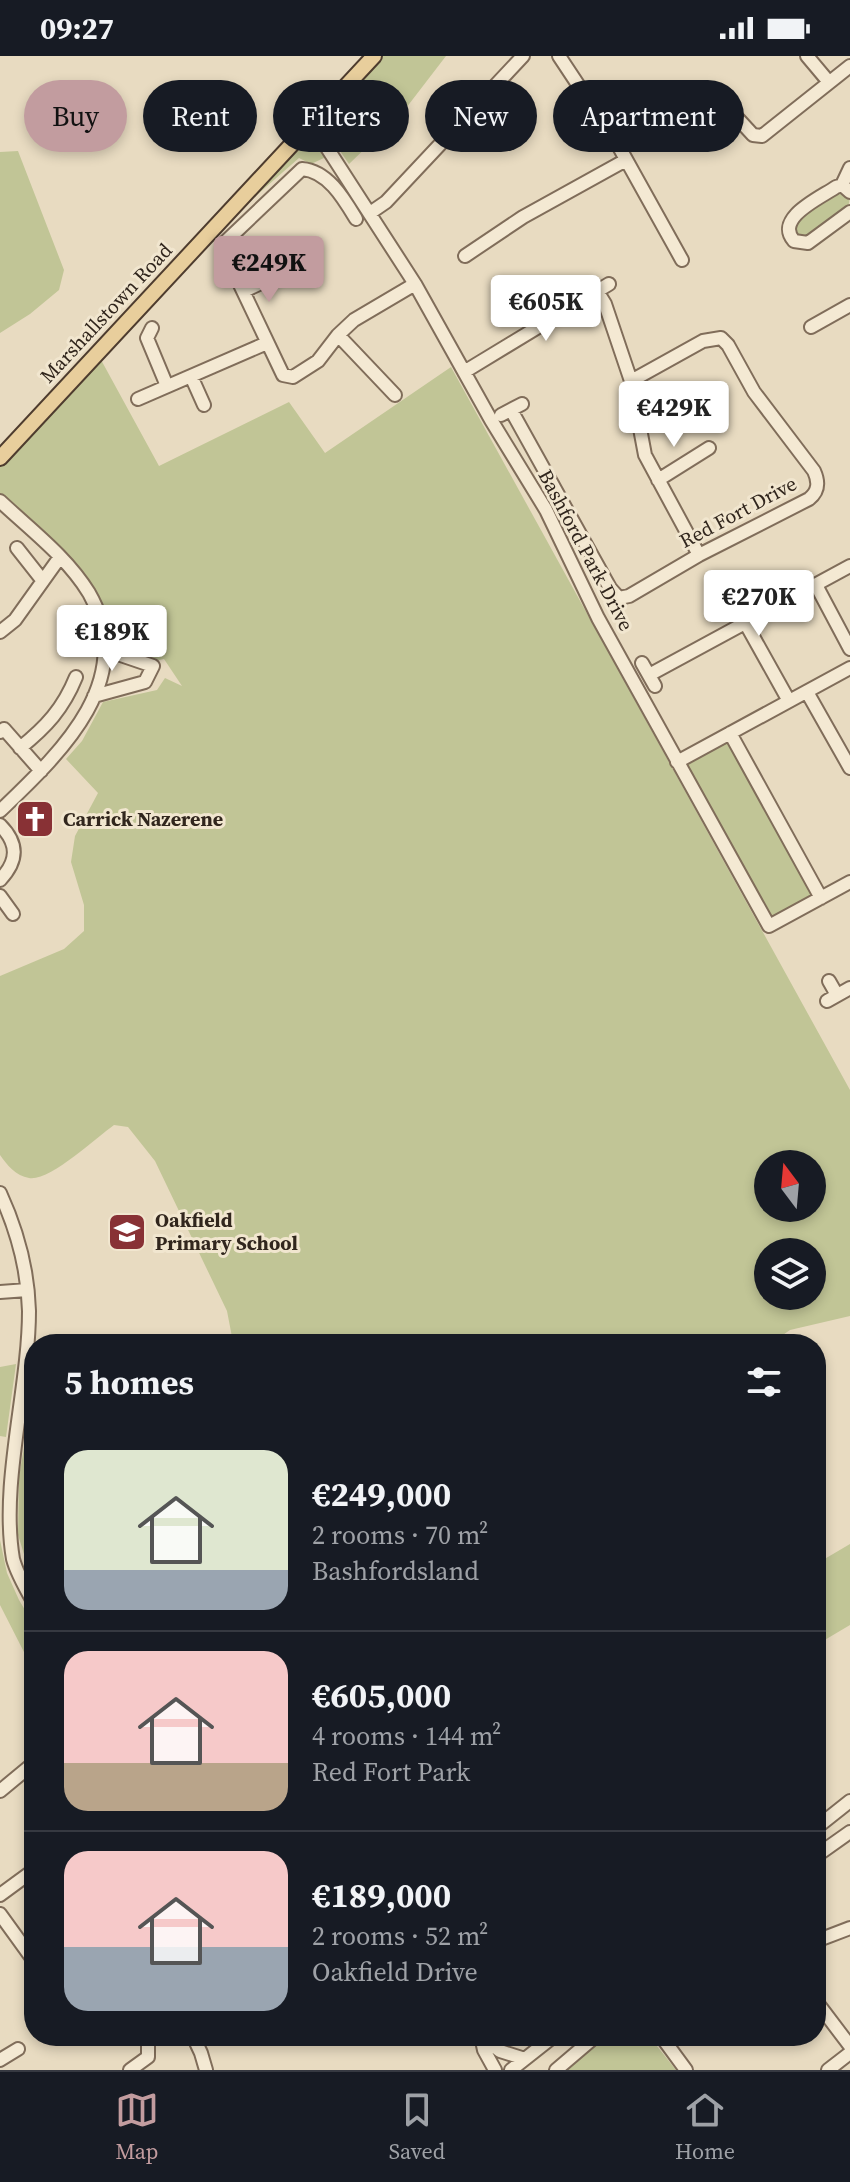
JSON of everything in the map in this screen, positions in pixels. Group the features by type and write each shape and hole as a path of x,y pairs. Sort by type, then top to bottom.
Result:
{"main road":[{"name":"Marshallstown Road","path":"351,80 374,56"},
{"name":"Marshallstown Road","path":"0,458 283,152"}],"street":[{"path":"370,213 386,202 523,56"},
{"path":"559,56 626,160 682,260"},
{"path":"807,56 828,81"},
{"path":"744,125 760,137 850,66"},
{"name":"Bashford Park Drive","path":"328,152 415,284 546,510 598,618 769,926 821,898"},
{"path":"465,256 523,217 626,160"},
{"path":"850,168 846,189 836,187 793,217 788,226 789,235 794,241 808,243 850,212"},
{"path":"356,219 325,179 308,169 299,170 222,245 223,254 244,291 281,374 291,378 318,361 354,320 415,284"},
{"path":"244,291 290,266"},
{"path":"464,372 603,287 606,307 631,381 644,453 699,555"},
{"path":"827,335 815,324 850,305"},
{"path":"152,328 147,338 167,386"},
{"path":"338,335 395,395"},
{"name":"Red Fort Drive","path":"511,410 617,597 629,596 699,555 809,499 817,490 816,478 754,392 721,338 703,341 631,381"},
{"path":"138,399 267,343"},
{"path":"191,376 204,405"},
{"path":"658,480 709,448"},
{"path":"0,501 78,577 95,607 103,649 103,667 80,725 41,771 0,811"},
{"path":"25,552 43,581"},
{"path":"0,632 15,620 60,557"},
{"path":"649,675 850,566"},
{"path":"816,585 850,649"},
{"path":"746,624 789,701"},
{"path":"94,696 145,682 153,666 103,649"},
{"path":"677,762 850,668"},
{"path":"20,748 52,721 69,695 76,677"},
{"path":"807,692 850,768"},
{"path":"0,732 4,729 41,771"},
{"path":"730,733 821,898 850,882"},
{"path":"0,825 10,835 15,854 12,867 0,880"},
{"path":"0,896 13,914"},
{"path":"829,981 832,998 850,988"},
{"path":"0,1193 16,1231 27,1290 26,1334"},
{"path":"0,1292 27,1290"},
{"path":"24,1360 11,1455 7,1516 13,1561 24,1583"},
{"path":"0,1791 24,1771"},
{"path":"826,1820 850,1801"},
{"path":"826,1849 850,1832"},
{"path":"0,1895 24,1877"},
{"path":"0,1914 24,1947"},
{"path":"826,1937 850,1928"},
{"path":"826,2014 850,2046"},
{"path":"130,2070 148,2057 148,2046"},
{"path":"198,2046 206,2070"},
{"path":"483,2046 495,2070"},
{"path":"492,2046 525,2059"},
{"path":"511,2070 541,2046"},
{"path":"556,2070 584,2046"},
{"path":"670,2046 686,2070"},
{"path":"0,2060 18,2049"},
{"path":"828,2070 850,2053"}],"green space":[{"path":"381,56 446,56 409,104 409,80 359,80"},
{"path":"18,151 64,270 59,290 0,333 0,152"},
{"path":"291,152 323,152 326,157 311,164 299,158 241,209 100,358 159,466 289,402 325,453 451,367 850,1090 850,1316 784,1334 231,1334 227,1311 155,1161 128,1127 114,1125 60,1166 38,1177 20,1175 9,1166 0,1155 0,976 64,949 84,931 84,905 71,862 75,836 98,793 66,759 82,741 103,702 157,690 165,678 182,686 164,659 145,663 102,634 89,594 0,501 0,459"},
{"path":"341,152 361,152 349,164"},
{"path":"840,191 850,197 848,209 807,238 795,236 795,221"},
{"path":"730,733 821,898 769,926 677,762"},
{"path":"16,1364 6,1437 0,1436 0,1367"},
{"path":"24,1448 24,1554 18,1535 19,1476"},
{"path":"0,1540 7,1573 24,1608 24,1652 0,1605"},
{"path":"850,1544 850,1625 826,1639 826,1558"},
{"path":"588,2046 657,2046 676,2070 558,2070"}],"place":[{"name":"Carrick Nazerene","path":"35,819"},
{"name":"Oakfield Primary School","path":"127,1232"}]}
